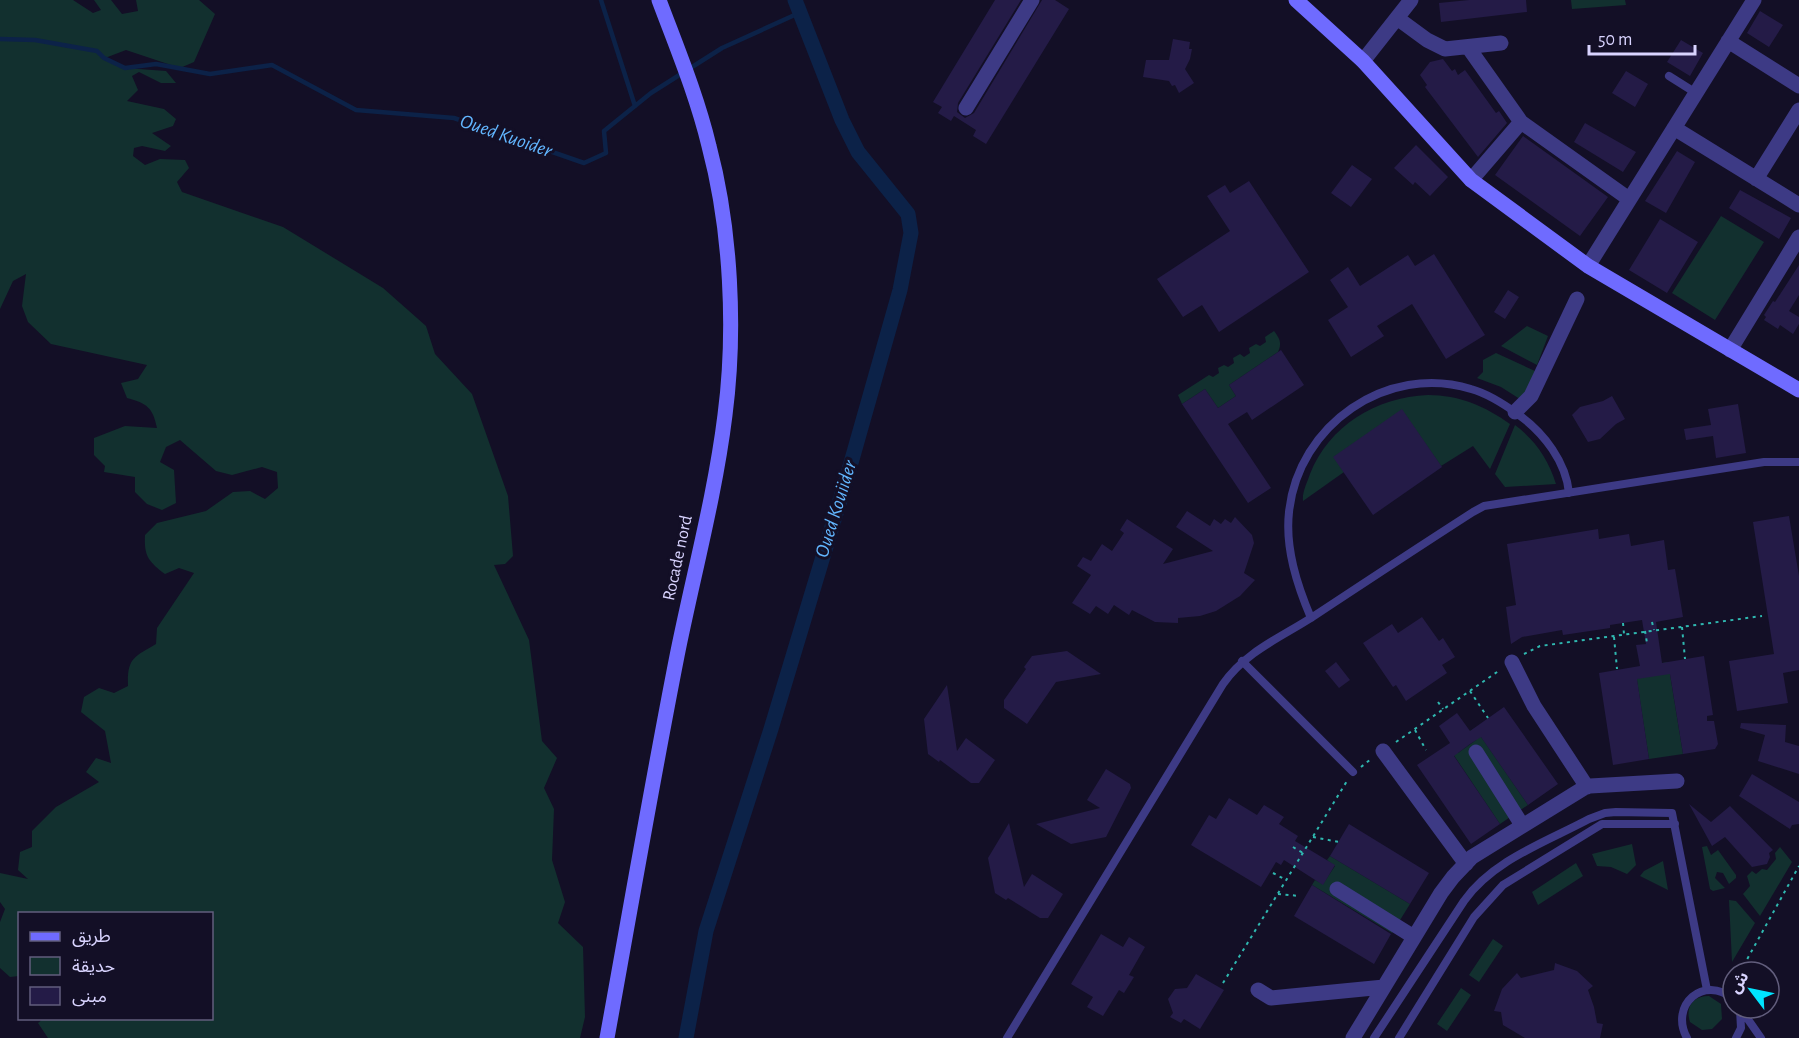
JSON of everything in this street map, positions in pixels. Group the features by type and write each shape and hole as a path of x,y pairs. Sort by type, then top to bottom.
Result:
{"main road":[{"name":"Rocade nord","path":"607,1038 678,655 717,471 730,360 728,258 710,146 691,85 658,0"},
{"path":"1296,0 1363,61 1471,180 1588,266 1799,390"}],"street":[{"path":"966,108 1032,0"},
{"path":"1363,61 1411,0"},
{"path":"1588,266 1754,0"},
{"path":"1397,18 1427,40 1445,49 1500,43"},
{"path":"1728,42 1799,86"},
{"path":"1468,47 1521,122 1629,200"},
{"path":"1756,179 1799,110"},
{"path":"1471,180 1521,122"},
{"path":"1674,128 1799,206"},
{"path":"1730,350 1799,237"},
{"path":"1515,412 1531,396 1577,298"},
{"path":"1512,662 1534,706 1587,787"},
{"path":"1383,751 1466,864"},
{"path":"1476,752 1522,825"},
{"path":"1353,1038 1441,893 1472,857 1575,792 1587,787 1677,781"},
{"path":"1337,889 1414,937"},
{"path":"1258,990 1271,998 1384,987"}],"lane":[{"path":"1669,76 1696,93"},
{"path":"1311,618 1290,554 1288,512 1299,471 1308,452 1327,428 1344,413 1369,398 1388,390 1416,384 1452,385 1470,388 1487,395 1530,423 1550,448 1567,477 1569,493"},
{"path":"1007,1038 1223,684 1242,661 1473,512 1493,504 1764,462 1799,462"},
{"path":"1242,661 1353,772"},
{"path":"1374,1038 1471,891 1495,868 1599,815 1616,812 1672,813 1707,990"},
{"path":"1399,1038 1474,917 1486,901 1503,885 1602,824 1675,824"},
{"path":"1687,1038 1681,1020 1683,1009 1689,1000 1697,993 1707,990 1721,992"},
{"path":"1736,1038 1742,1020"},
{"path":"1748,1020 1761,1038"}],"path":[{"path":"1223,983 1353,772 1512,662 1540,646 1761,616"},
{"path":"1652,622 1654,630"},
{"path":"1623,623 1624,634"},
{"path":"1682,627 1685,659"},
{"path":"1645,631 1647,644"},
{"path":"1614,636 1617,669"},
{"path":"1470,691 1488,718"},
{"path":"1438,702 1443,710"},
{"path":"1414,730 1426,750"},
{"path":"1313,837 1339,842"},
{"path":"1293,847 1303,855"},
{"path":"1747,960 1799,866"},
{"path":"1273,873 1286,880"},
{"path":"1278,894 1300,896"}],"green space":[{"path":"0,0 73,0 93,13 101,10 94,0 111,0 122,14 138,11 136,0 199,0 215,14 194,62 180,68 126,50 105,58 125,68 166,71 176,83 161,83 139,72 132,76 138,90 127,101 164,109 176,119 173,126 152,133 171,146 165,151 142,146 134,148 133,156 145,165 160,159 185,160 189,168 177,182 182,192 283,227 383,288 426,326 435,354 472,394 508,496 513,556 505,564 494,565 529,640 542,741 557,758 544,788 554,809 552,860 565,902 558,923 583,947 585,1017 580,1038 48,1038 38,1023 42,1020 213,1020 213,912 18,912 18,976 10,977 0,968 0,922 5,909 0,902 0,873 28,879 18,870 20,852 32,847 32,831 56,807 99,782 86,772 96,758 111,763 105,731 81,712 84,697 99,688 114,693 128,686 129,669 133,659 156,644 157,628 194,573 179,568 165,574 148,558 145,535 157,523 206,511 233,492 250,491 265,499 278,488 277,472 262,467 232,475 216,471 180,440 166,447 160,462 174,470 176,503 162,510 147,504 135,492 135,477 104,472 105,466 94,455 94,438 125,426 157,428 148,407 127,398 121,383 138,379 147,365 51,344 28,322 22,306 26,274 13,281 0,309"},
{"path":"1571,0 1625,0 1626,5 1572,9"},
{"path":"1721,216 1764,242 1715,320 1672,293"},
{"path":"1527,326 1548,336 1537,365 1501,346"},
{"path":"1274,331 1280,341 1278,352 1229,385 1236,396 1218,408 1205,389 1182,404 1178,395 1209,375 1213,377 1219,373 1218,368 1224,365 1228,367 1234,363 1233,358 1240,354 1244,357 1250,353 1249,348 1266,342 1265,337"},
{"path":"1496,353 1535,371 1523,401 1501,387 1477,378 1483,372 1483,360"},
{"path":"1428,395 1461,399 1491,412 1510,424 1490,469 1473,446 1441,466 1402,410 1334,457 1344,472 1303,501 1305,488 1318,457 1342,428 1373,408 1390,401"},
{"path":"1515,425 1540,451 1556,484 1505,487 1495,474"},
{"path":"1668,662 1683,754 1649,759 1635,667 1664,674 1662,663"},
{"path":"1475,728 1528,805 1500,824 1447,745 1451,744 1458,753 1476,740 1470,731"},
{"path":"1632,844 1636,865 1627,874 1611,867 1597,866 1592,854"},
{"path":"1707,846 1711,855 1718,850 1736,875 1736,878 1729,884 1723,873 1717,872 1715,878 1725,888 1713,891 1710,889 1702,847"},
{"path":"1780,847 1792,862 1760,916 1743,894 1750,886 1747,876 1752,871 1756,874 1762,869 1767,870 1776,859 1775,853"},
{"path":"1330,856 1410,904 1392,933 1312,885 1315,880 1323,884 1335,866 1327,860"},
{"path":"1663,861 1668,890 1640,876 1644,871"},
{"path":"1576,863 1583,876 1538,905 1532,892"},
{"path":"1729,900 1736,901 1755,923 1732,960"},
{"path":"1493,939 1503,946 1479,982 1469,975"},
{"path":"1461,988 1471,995 1447,1031 1437,1024"},
{"path":"1709,996 1721,1004 1721,1020 1712,1029 1702,1030 1690,1022 1689,1012 1692,1003"}],"building":[{"path":"995,0 1021,0 958,103 957,112 965,118 974,113 1042,0 1055,0 1069,9 986,144 973,136 976,130 954,116 951,121 938,113 942,107 933,102"},
{"path":"1469,0 1526,0 1527,12 1441,22 1439,3"},
{"path":"1760,11 1783,25 1769,47 1747,33"},
{"path":"1173,39 1190,42 1189,49 1192,49 1185,69 1194,83 1179,93 1175,85 1172,86 1169,81 1143,77 1146,60 1169,60"},
{"path":"1681,40 1703,53 1690,76 1667,62"},
{"path":"1443,59 1452,71 1455,69 1458,75 1465,70 1496,113 1499,111 1507,123 1478,157 1425,87 1427,85 1420,75 1430,62"},
{"path":"1626,71 1648,84 1635,107 1612,93"},
{"path":"1585,123 1636,152 1623,172 1574,142"},
{"path":"1523,136 1608,197 1580,236 1495,175"},
{"path":"1416,145 1448,177 1430,196 1415,182 1413,185 1394,168"},
{"path":"1677,151 1695,162 1666,213 1645,201"},
{"path":"1352,165 1372,179 1351,207 1331,193"},
{"path":"1249,181 1309,272 1219,332 1202,305 1183,317 1157,279 1230,231 1207,196 1225,185 1230,193"},
{"path":"1740,190 1791,218 1779,239 1729,208"},
{"path":"1660,219 1698,242 1667,293 1629,270"},
{"path":"1434,254 1485,335 1446,359 1412,304 1377,326 1384,336 1351,357 1328,320 1348,307 1330,280 1348,267 1360,286 1408,255 1415,266"},
{"path":"1799,265 1799,295 1789,311 1799,317 1799,324 1793,334 1780,325 1778,329 1764,320 1766,317 1764,315"},
{"path":"1508,290 1519,297 1505,319 1494,312"},
{"path":"1281,350 1304,385 1252,420 1247,412 1228,424 1271,488 1248,503 1182,404 1205,389 1218,408 1236,396 1229,385"},
{"path":"1612,396 1625,419 1600,439 1588,442 1572,415 1580,407 1603,401"},
{"path":"1738,404 1746,453 1716,458 1713,436 1686,440 1684,429 1711,425 1708,409"},
{"path":"1402,409 1442,467 1373,515 1333,457"},
{"path":"1187,511 1210,526 1214,519 1221,524 1225,519 1231,523 1235,517 1252,535 1254,543 1244,573 1255,580 1240,596 1216,611 1200,616 1178,618 1178,623 1155,622 1132,610 1129,615 1114,605 1108,614 1096,606 1090,614 1072,603 1091,575 1077,566 1083,557 1091,561 1102,544 1112,551 1124,533 1120,530 1127,519 1173,549 1163,564 1213,551 1176,527"},
{"path":"1789,516 1799,576 1799,670 1783,673 1788,703 1737,711 1729,661 1774,654 1753,522"},
{"path":"1598,529 1599,539 1629,534 1631,546 1664,540 1668,570 1675,569 1683,617 1656,622 1662,663 1704,656 1713,715 1707,716 1707,721 1714,721 1718,744 1715,749 1683,754 1670,674 1637,679 1649,759 1613,765 1599,673 1640,666 1636,645 1646,644 1642,620 1610,625 1610,628 1563,635 1562,630 1522,637 1511,644 1506,607 1516,605 1507,544"},
{"path":"1422,617 1439,641 1443,638 1455,657 1442,665 1447,673 1406,701 1396,685 1393,687 1363,643 1392,624 1398,633"},
{"path":"1067,651 1101,674 1056,682 1027,724 1004,708 1004,700 1026,669 1024,667 1032,656"},
{"path":"1336,662 1350,680 1339,688 1325,671"},
{"path":"947,685 957,751 966,738 995,760 979,783 971,783 928,754 924,719"},
{"path":"1504,707 1558,784 1528,805 1481,737 1470,744 1454,756 1500,824 1471,844 1417,765 1450,743 1439,726 1457,713 1470,731"},
{"path":"1741,723 1786,725 1785,742 1799,746 1799,774 1758,761 1765,735 1740,728"},
{"path":"1106,769 1130,784 1131,788 1106,837 1071,844 1036,824 1100,808 1087,800"},
{"path":"1752,774 1799,802 1799,824 1792,825 1790,829 1739,796"},
{"path":"1229,798 1257,815 1264,805 1284,817 1279,824 1298,836 1295,841 1335,865 1323,885 1284,860 1281,865 1276,862 1261,887 1191,845 1209,815 1216,819"},
{"path":"1689,804 1711,822 1730,806 1773,850 1769,853 1767,864 1752,867 1725,837 1712,846"},
{"path":"1009,823 1024,887 1032,874 1063,894 1048,918 1040,918 1008,898 1006,900 995,893 988,858"},
{"path":"1349,824 1429,873 1410,904 1330,856"},
{"path":"1312,885 1391,934 1374,964 1294,916"},
{"path":"1101,934 1123,947 1129,937 1145,947 1129,975 1134,977 1124,993 1119,990 1103,1016 1087,1007 1093,997 1071,984"},
{"path":"1555,963 1577,971 1593,986 1588,990 1597,1023 1603,1024 1600,1038 1525,1038 1503,1025 1501,1012 1494,1011 1502,989 1517,973 1521,978 1554,970"},
{"path":"1196,974 1224,990 1200,1029 1184,1019 1181,1023 1170,1017 1173,1013 1168,999 1175,989 1187,988"}],"waterway":[{"name":"Oued Kuoider","path":"601,0 635,106"},
{"name":"Oued Kouiider","path":"686,1038 706,931 771,729 847,477 900,290 911,233 908,214 858,152 842,120 795,0"},
{"name":"Oued Kuoider","path":"0,39 35,40 97,51 104,58 125,68 156,64 210,74 272,65 356,110 454,118 584,163 606,153 604,131 651,93 722,48 799,13"}]}
